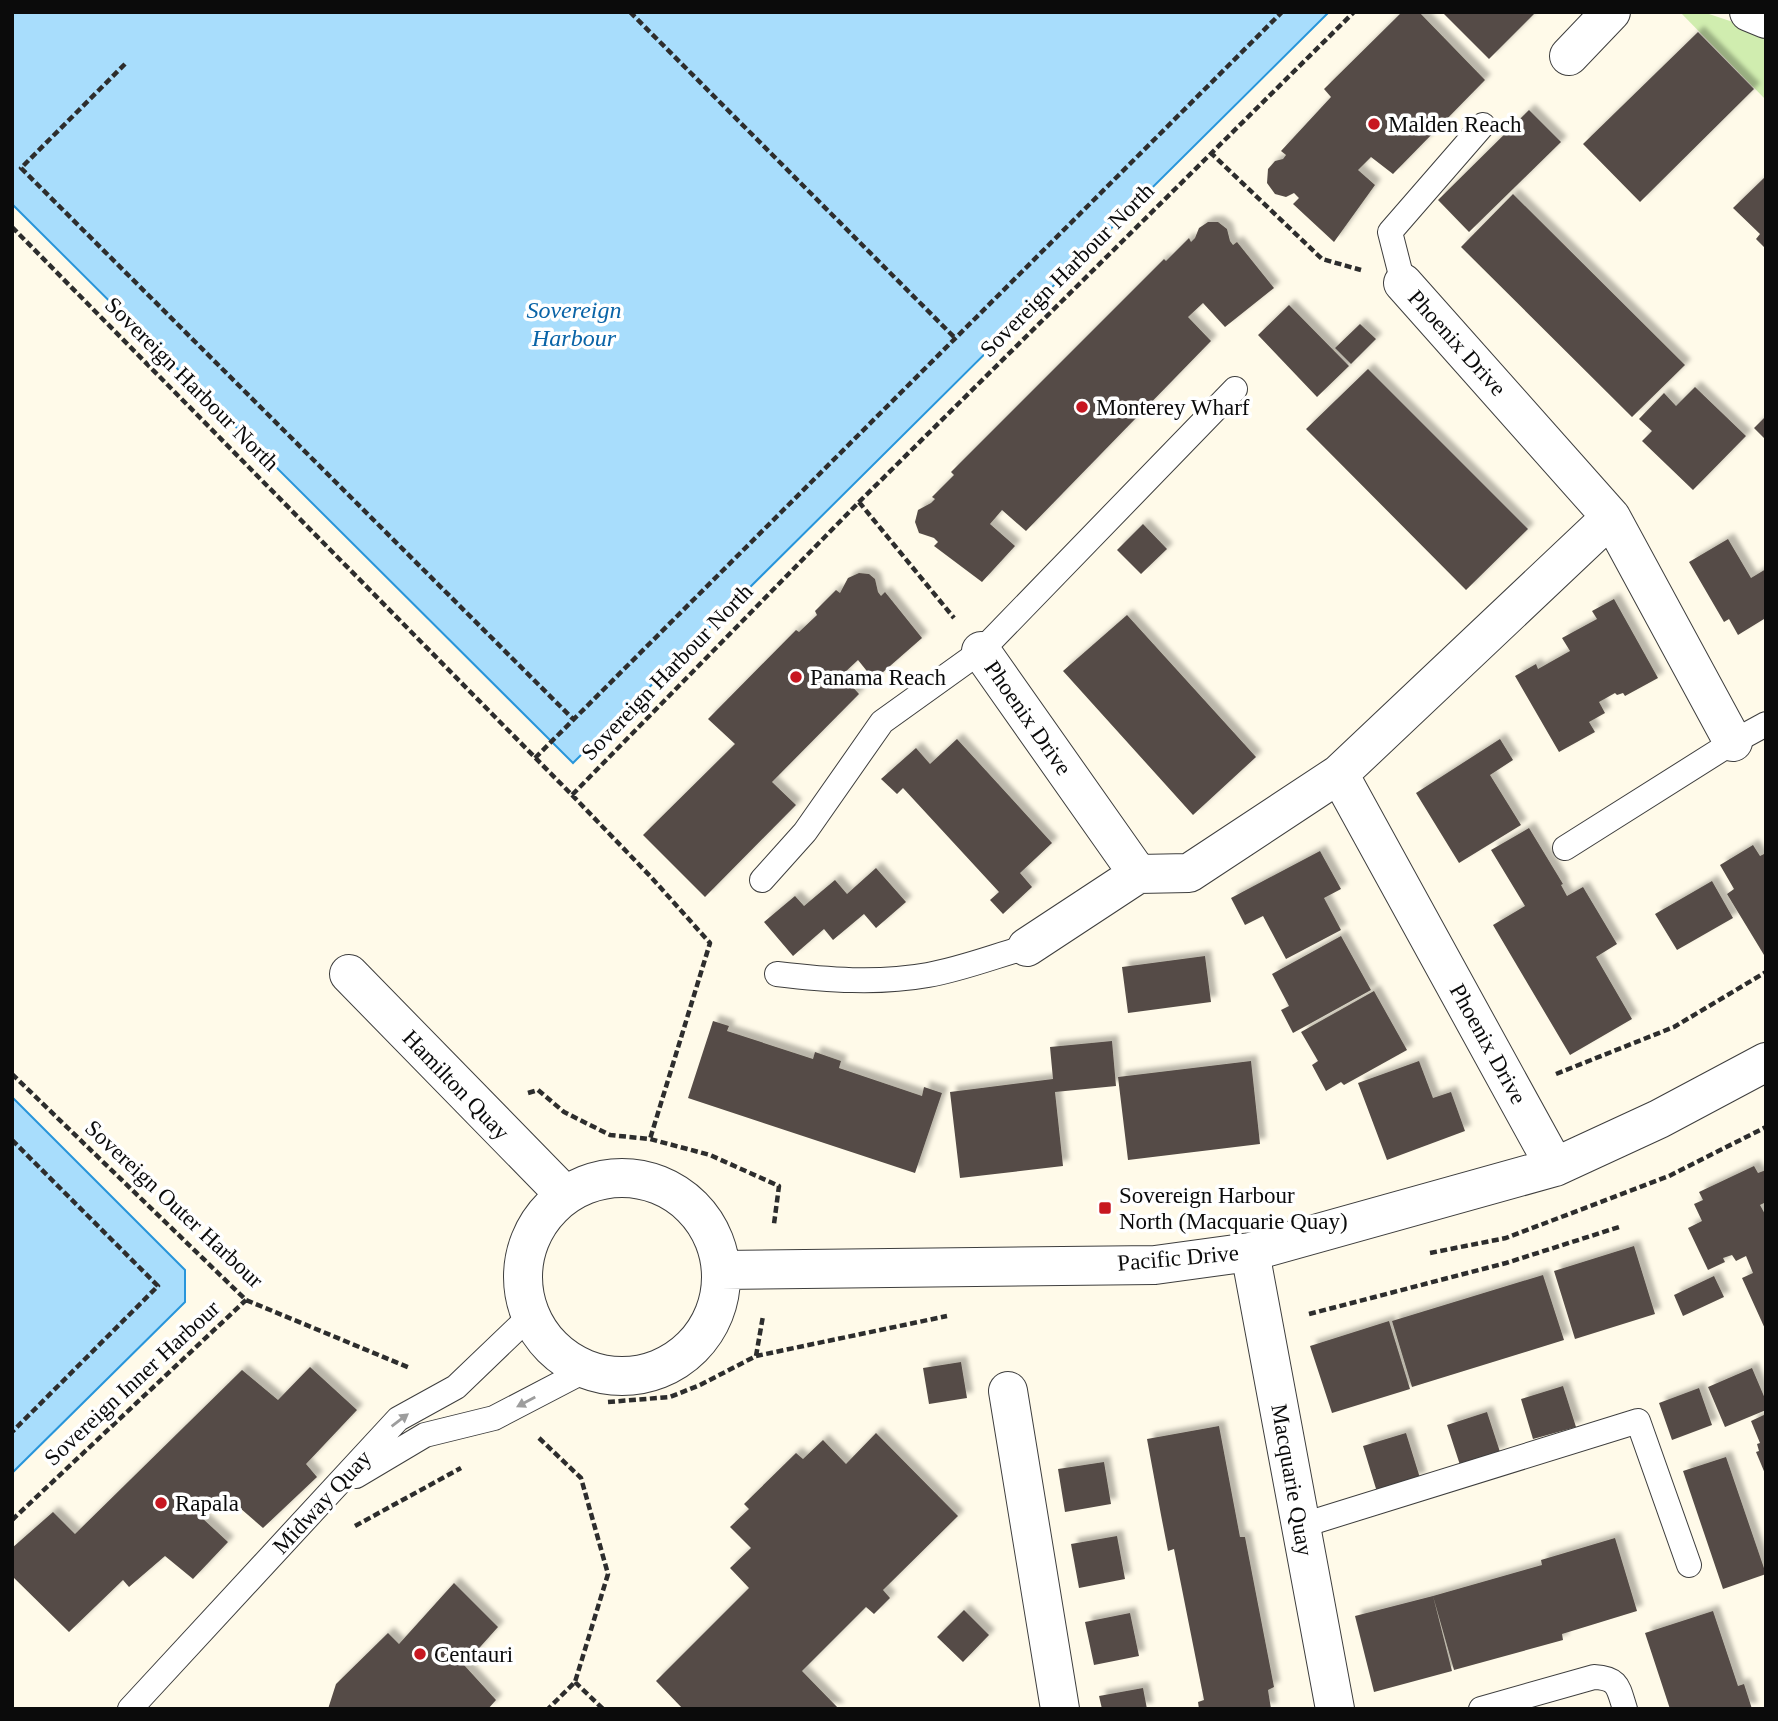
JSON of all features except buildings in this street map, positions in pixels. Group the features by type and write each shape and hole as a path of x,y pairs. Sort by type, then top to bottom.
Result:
{"street":[{"path":"1569,56 1611,12"},
{"path":"1749,12 1766,19"},
{"name":"Phoenix Drive","path":"1404,283 1611,517 1733,742"},
{"path":"1027,947 1138,874 1189,873 1339,774 1611,517"},
{"name":"Phoenix Drive","path":"981,651 1138,874"},
{"name":"Phoenix Drive","path":"1339,774 1555,1167"},
{"name":"Hamilton Quay","path":"349,974 565,1195"},
{"name":"Pacific Drive","path":"721,1270 1155,1265 1250,1252 1555,1167 1659,1119 1766,1062"},
{"path":"621,1177 660,1186 678,1195 700,1215 715,1241 721,1270 718,1304 704,1333 681,1357 652,1372 618,1376 586,1370 563,1357 544,1339 530,1317 522,1283 526,1250 540,1219 565,1195 592,1182 621,1177"},
{"name":"Macquarie Quay","path":"1250,1252 1335,1709"},
{"path":"1008,1391 1060,1709"}],"lane":[{"name":"Phoenix Drive","path":"1404,283 1390,232 1483,125"},
{"path":"981,651 1235,390"},
{"name":"Phoenix Drive","path":"762,880 805,832 882,722 981,651"},
{"path":"1565,848 1766,724"},
{"path":"777,974 829,981 928,975 1027,947"},
{"name":"Midway Quay","path":"130,1709 398,1419 456,1387 530,1317"},
{"path":"336,1487 425,1435 495,1418 586,1370"},
{"path":"1300,1526 1638,1421 1689,1565"},
{"path":"1481,1709 1594,1677 1607,1678 1617,1684 1625,1709"}],"path":[{"path":"630,12 956,339"},
{"name":"Sovereign Harbour North","path":"12,226 572,795 859,502 1354,12"},
{"path":"535,758 1281,13"},
{"path":"125,64 22,168 573,719"},
{"path":"1210,152 1322,259 1404,283"},
{"path":"859,502 981,651"},
{"path":"572,795 710,943 650,1139"},
{"path":"1514,1091 1674,1027 1766,972"},
{"name":"Sovereign Outer Harbour","path":"12,1074 246,1300 456,1387"},
{"path":"482,1112 538,1090 564,1112 610,1135 650,1139 710,1155 779,1186 775,1206 772,1269"},
{"path":"12,1140 158,1286 12,1432"},
{"path":"1264,1326 1506,1263 1619,1227"},
{"name":"Sovereign Inner Harbour","path":"12,1520 246,1300"},
{"path":"495,1418 530,1430 581,1478 608,1574 575,1682 548,1709"},
{"name":"Midway Quay","path":"351,1528 469,1464"},
{"path":"575,1682 603,1709"}],"green space":[{"path":"1680,12 1703,12 1766,33 1766,100"}],"water":[{"name":"Sovereign Harbour","path":"12,12 1329,12 573,763 12,204"},
{"path":"12,1097 185,1270 185,1302 12,1473"}],"place":[{"name":"Malden Reach","path":"1374,124"},
{"name":"Monterey Wharf","path":"1082,407"},
{"name":"Panama Reach","path":"796,677"},
{"name":"Sovereign Harbour North (Macquarie Quay)","path":"1105,1208"},
{"name":"Rapala","path":"161,1503"},
{"name":"Centauri","path":"420,1654"}]}
